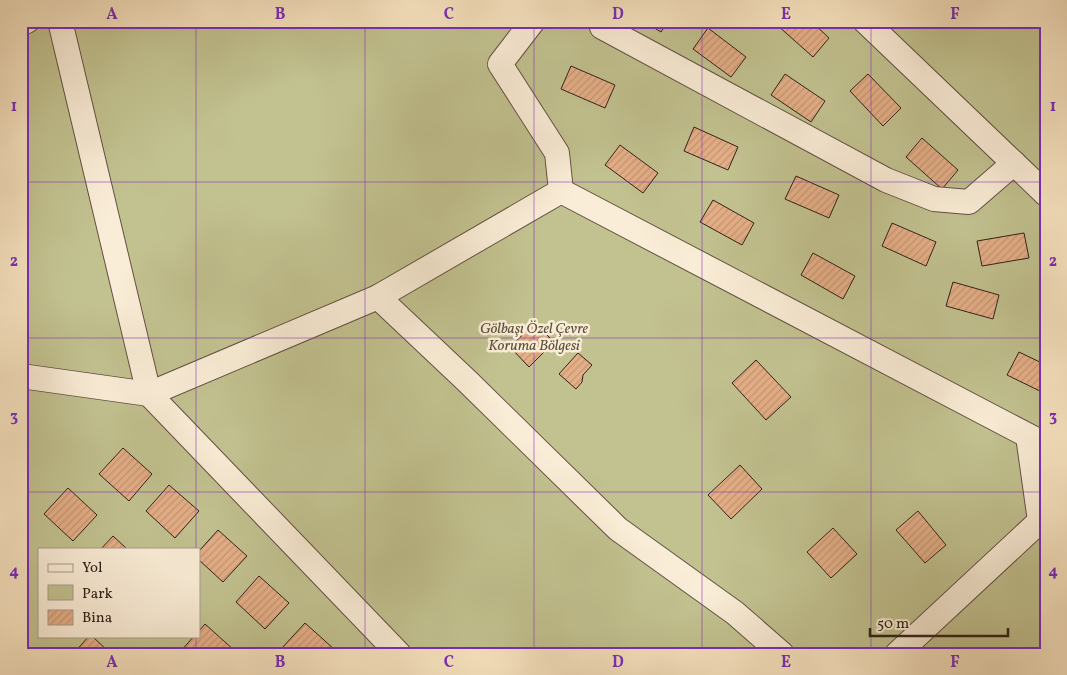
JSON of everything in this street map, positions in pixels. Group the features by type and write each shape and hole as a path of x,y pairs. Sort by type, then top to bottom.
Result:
{"street":[{"path":"21,22 27,21"},
{"path":"60,21 149,394 399,654"},
{"path":"533,21 500,64 557,153 560,191"},
{"path":"865,21 1046,194"},
{"path":"602,27 886,180 934,199 969,202 1014,163"},
{"path":"21,376 149,394 378,298 560,191"},
{"path":"560,191 1037,440 1040,521 897,654"},
{"path":"378,298 466,380 618,529 735,613 782,654"}],"green space":[{"name":"Gölbaşı Özel Çevre Koruma Bölgesi","path":"21,21 1046,21 1046,654 21,654"}],"building":[{"path":"643,21 668,21 661,32"},
{"path":"780,21 811,21 829,38 813,57 777,25"},
{"path":"708,28 746,57 731,77 693,49"},
{"path":"571,66 615,85 605,108 561,89"},
{"path":"785,74 825,101 811,122 771,95"},
{"path":"868,74 901,108 883,126 850,91"},
{"path":"694,127 738,147 728,170 684,151"},
{"path":"922,138 958,170 942,189 906,157"},
{"path":"620,145 658,173 643,193 605,165"},
{"path":"796,176 839,195 829,218 785,199"},
{"path":"713,200 754,223 742,245 700,222"},
{"path":"892,223 936,242 926,266 882,246"},
{"path":"1024,233 1029,258 982,266 977,241"},
{"path":"813,253 855,276 843,299 801,275"},
{"path":"953,282 999,295 993,319 946,306"},
{"path":"1042,290 1046,290 1046,315 1043,316"},
{"path":"535,323 554,342 529,367 510,347"},
{"path":"1019,352 1046,365 1046,394 1007,375"},
{"path":"578,353 592,365 583,375 582,382 576,389 559,374"},
{"path":"756,360 791,397 766,420 732,383"},
{"path":"123,448 152,474 129,501 99,474"},
{"path":"740,465 762,489 731,519 708,495"},
{"path":"169,485 199,511 175,538 146,511"},
{"path":"68,488 97,515 73,541 44,514"},
{"path":"918,511 946,545 925,563 896,530"},
{"path":"833,528 857,554 831,578 807,552"},
{"path":"218,530 247,556 223,582 200,561 200,550"},
{"path":"113,536 126,548 102,548"},
{"path":"259,576 289,603 265,629 236,602"},
{"path":"305,623 334,649 330,654 287,654 281,649"},
{"path":"205,624 235,651 232,654 185,654 181,651 192,638 200,638 200,630"},
{"path":"87,638 94,638 111,654 73,654"}]}
